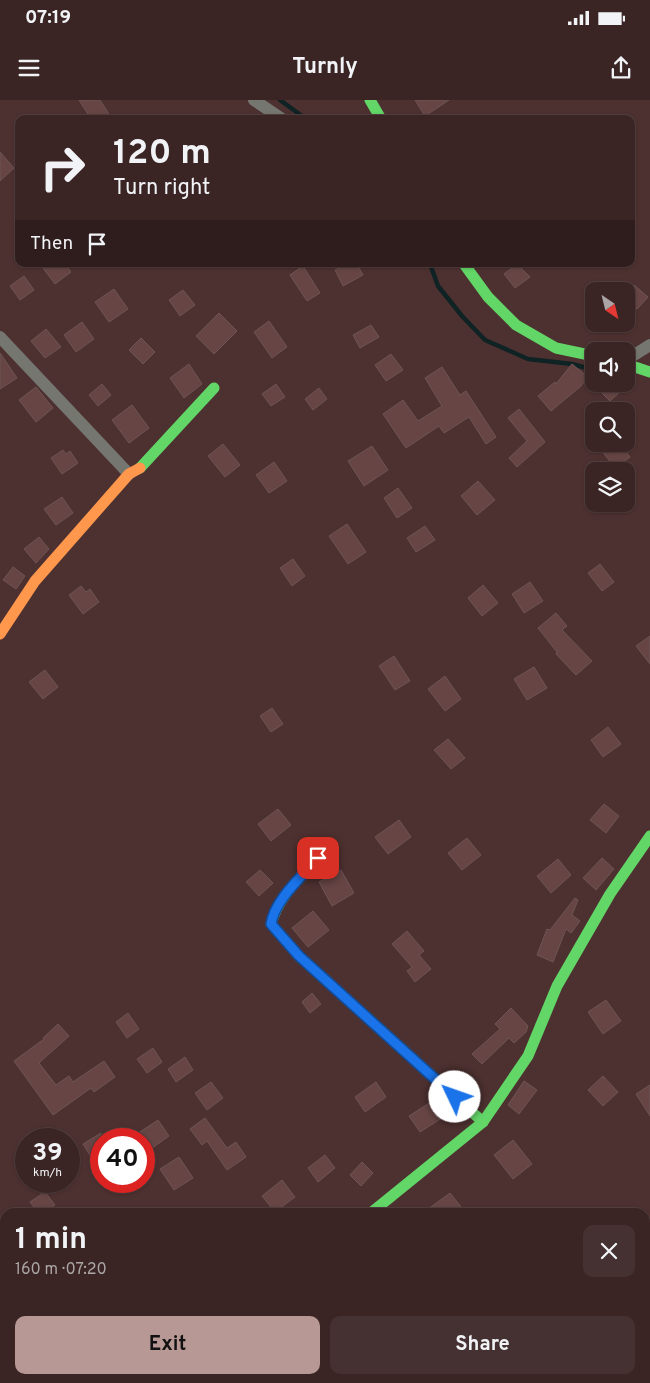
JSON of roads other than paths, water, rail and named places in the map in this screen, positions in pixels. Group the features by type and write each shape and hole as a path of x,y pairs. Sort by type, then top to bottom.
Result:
{"main road":[{"path":"370,100 379,115"},
{"path":"466,267 488,297 516,325 556,348 585,354"},
{"path":"635,367 650,372"},
{"path":"0,634 36,581 130,474 140,468 214,388"},
{"path":"377,1208 482,1122 528,1056 557,986 610,894 650,836"},
{"path":"318,858 280,901 272,914 271,924 299,956 482,1122"}],"street":[{"path":"254,100 276,115"},
{"path":"0,337 130,474"},
{"path":"635,354 650,345"}],"waterway":[{"path":"280,100 301,115"},
{"path":"431,267 438,286 462,316 485,340 528,359 572,364 585,368"}]}
